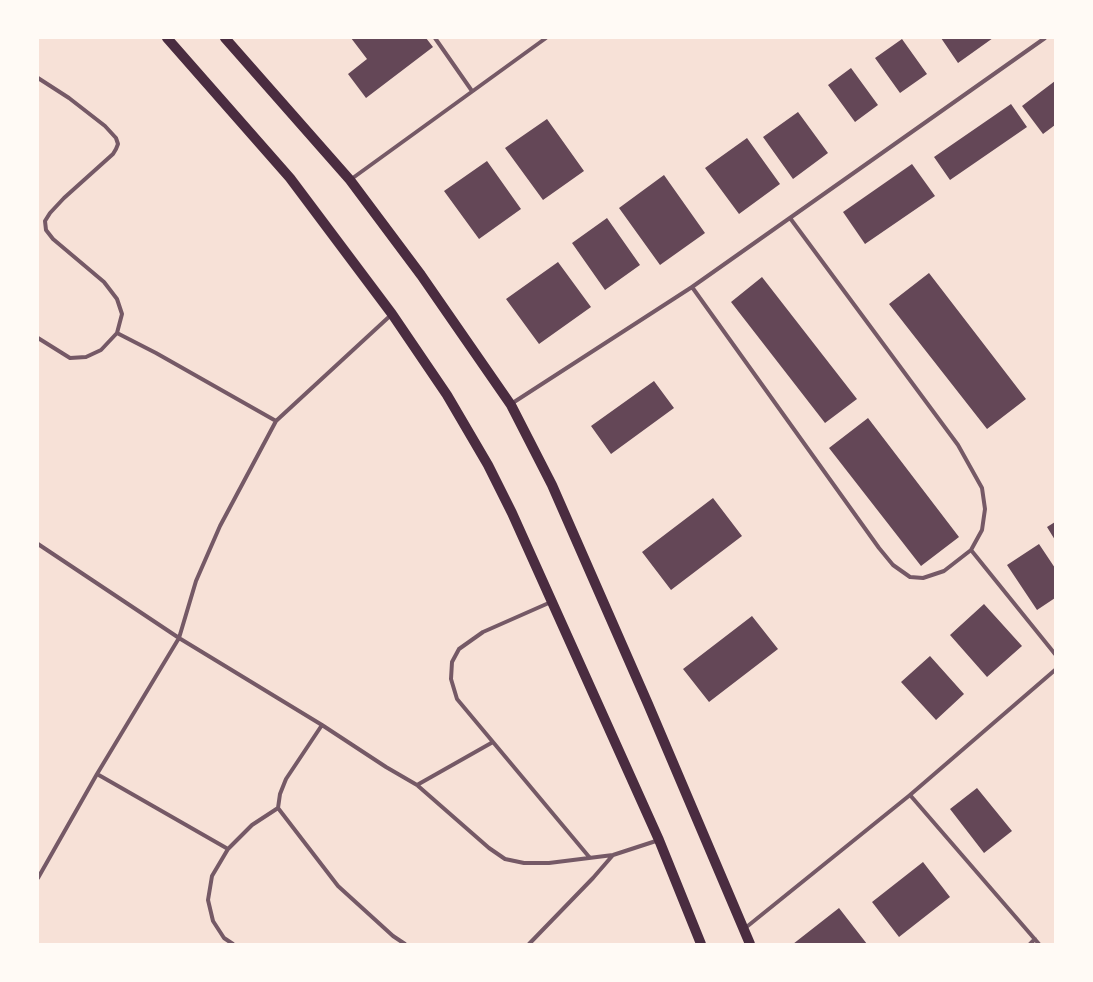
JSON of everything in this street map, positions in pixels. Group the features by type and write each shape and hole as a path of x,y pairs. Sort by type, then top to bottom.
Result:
{"main road":[{"path":"167,38 290,178 392,314 447,395 488,465 512,512 551,602 659,840 701,944"},
{"path":"225,38 350,180 421,275 511,405 552,485 648,704 750,944"}],"street":[{"path":"435,38 472,91"},
{"path":"350,180 546,38"},
{"path":"511,405 692,288 1045,38"},
{"path":"38,78 69,98 105,126 116,138 118,144 113,154 64,198 50,213 45,221 46,230 53,239 104,282 117,299 122,314 117,333 101,350 86,357 70,358 38,338"},
{"path":"692,288 879,548 893,564 910,577 923,578 944,571 971,550 982,530 985,509 982,488 958,445 790,218"},
{"path":"38,878 97,774 179,638 196,582 220,526 276,421 392,314"},
{"path":"117,333 156,353 276,421"},
{"path":"38,544 179,638 417,785 489,848 505,859 524,863 549,863 590,858 613,854 659,840"},
{"path":"971,550 1055,654"},
{"path":"551,602 483,632 459,649 452,662 451,679 457,699 590,858"},
{"path":"743,929 910,795 1055,670"},
{"path":"322,725 286,779 280,794 278,808 338,886 405,944"},
{"path":"417,785 493,742"},
{"path":"97,774 228,849"},
{"path":"910,795 1040,944"},
{"path":"233,944 224,938 213,921 208,900 212,876 228,849 252,825 278,808"},
{"path":"528,944 594,878 613,854"},
{"path":"1030,944 1035,940"}],"building":[{"path":"351,38 426,38 433,47 366,98 348,74 367,59"},
{"path":"941,38 993,38 958,63"},
{"path":"902,39 927,74 900,93 875,58"},
{"path":"851,68 878,105 855,122 828,85"},
{"path":"1055,81 1055,125 1043,134 1022,106"},
{"path":"1011,104 1027,127 950,180 934,157"},
{"path":"798,112 828,153 793,179 763,137"},
{"path":"547,119 584,171 543,200 505,148"},
{"path":"747,138 780,184 739,214 705,168"},
{"path":"487,161 521,209 479,239 444,191"},
{"path":"912,164 935,196 865,244 843,212"},
{"path":"664,175 705,233 660,265 619,208"},
{"path":"607,218 640,265 605,290 572,243"},
{"path":"558,262 591,307 539,344 506,299"},
{"path":"929,273 1026,399 987,429 889,304"},
{"path":"762,277 857,399 825,423 731,302"},
{"path":"654,381 674,408 611,454 591,426"},
{"path":"868,418 959,537 921,566 829,448"},
{"path":"713,498 742,536 671,590 642,552"},
{"path":"1055,522 1055,540 1047,527"},
{"path":"1039,544 1055,568 1055,598 1037,610 1007,565"},
{"path":"984,604 1022,646 987,677 950,635"},
{"path":"752,616 778,649 709,702 683,669"},
{"path":"930,656 964,694 936,720 901,682"},
{"path":"977,788 1012,831 984,853 950,809"},
{"path":"923,862 950,897 899,937 872,902"},
{"path":"839,908 867,944 793,944"}]}
